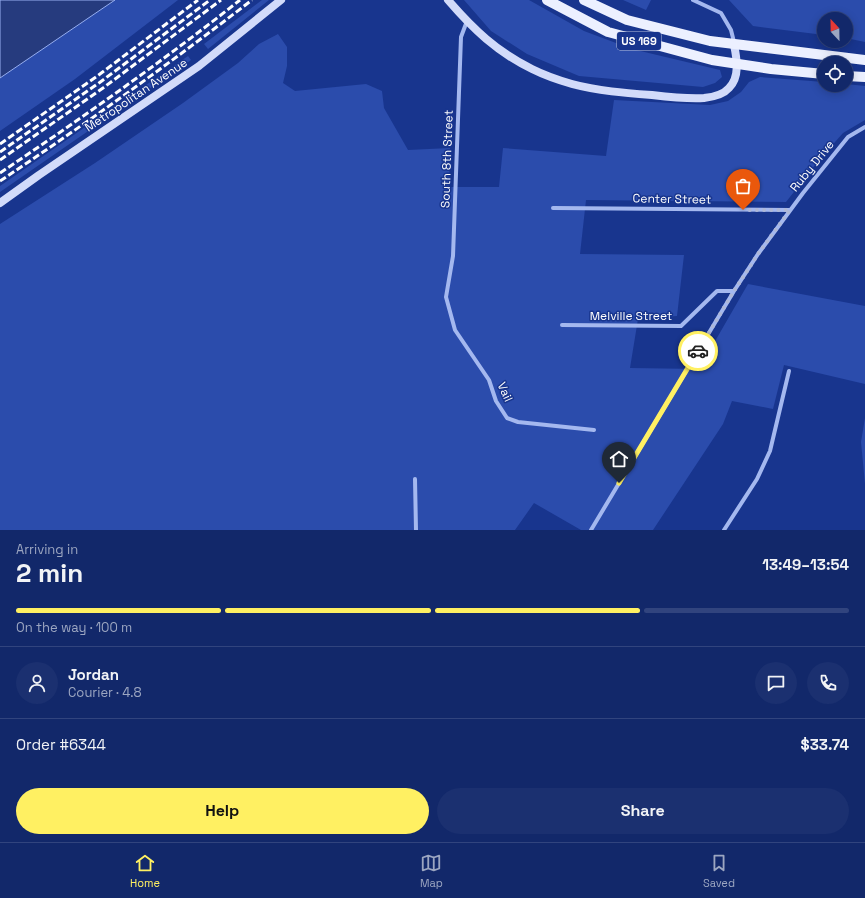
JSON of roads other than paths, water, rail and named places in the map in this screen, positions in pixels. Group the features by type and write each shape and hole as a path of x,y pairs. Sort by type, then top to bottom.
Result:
{"main road":[{"name":"Metropolitan Avenue","path":"0,203 199,66 281,0"},
{"path":"448,0 467,22 483,37 498,48 532,68 570,84 614,92 691,98 715,96 730,88 734,80 738,64 734,45"},
{"name":"US 169","path":"547,0 608,32 712,60 771,69 817,73"},
{"name":"US 169","path":"584,0 627,20 710,41 865,60"},
{"path":"853,76 865,77"}],"street":[{"path":"693,0 722,13 731,30 734,45"},
{"name":"South 8th Street","path":"446,297 453,256 461,36 467,22"},
{"name":"Ruby Drive","path":"591,530 734,291 758,254 790,210 848,137 865,127"},
{"name":"Center Street","path":"553,208 790,210"},
{"name":"Melville Street","path":"562,325 680,326 717,291 734,291"},
{"name":"Vail","path":"446,297 455,330 489,380 496,401 507,418 518,422 594,430"},
{"path":"724,530 757,479 770,451 788,371"},
{"path":"415,479 416,530"}],"railway":[{"path":"0,144 96,77 198,0"},
{"path":"0,152 99,83 210,0"},
{"path":"0,160 103,88 221,0"},
{"path":"0,173 122,89 240,0"},
{"path":"0,181 128,93 252,0"}]}
